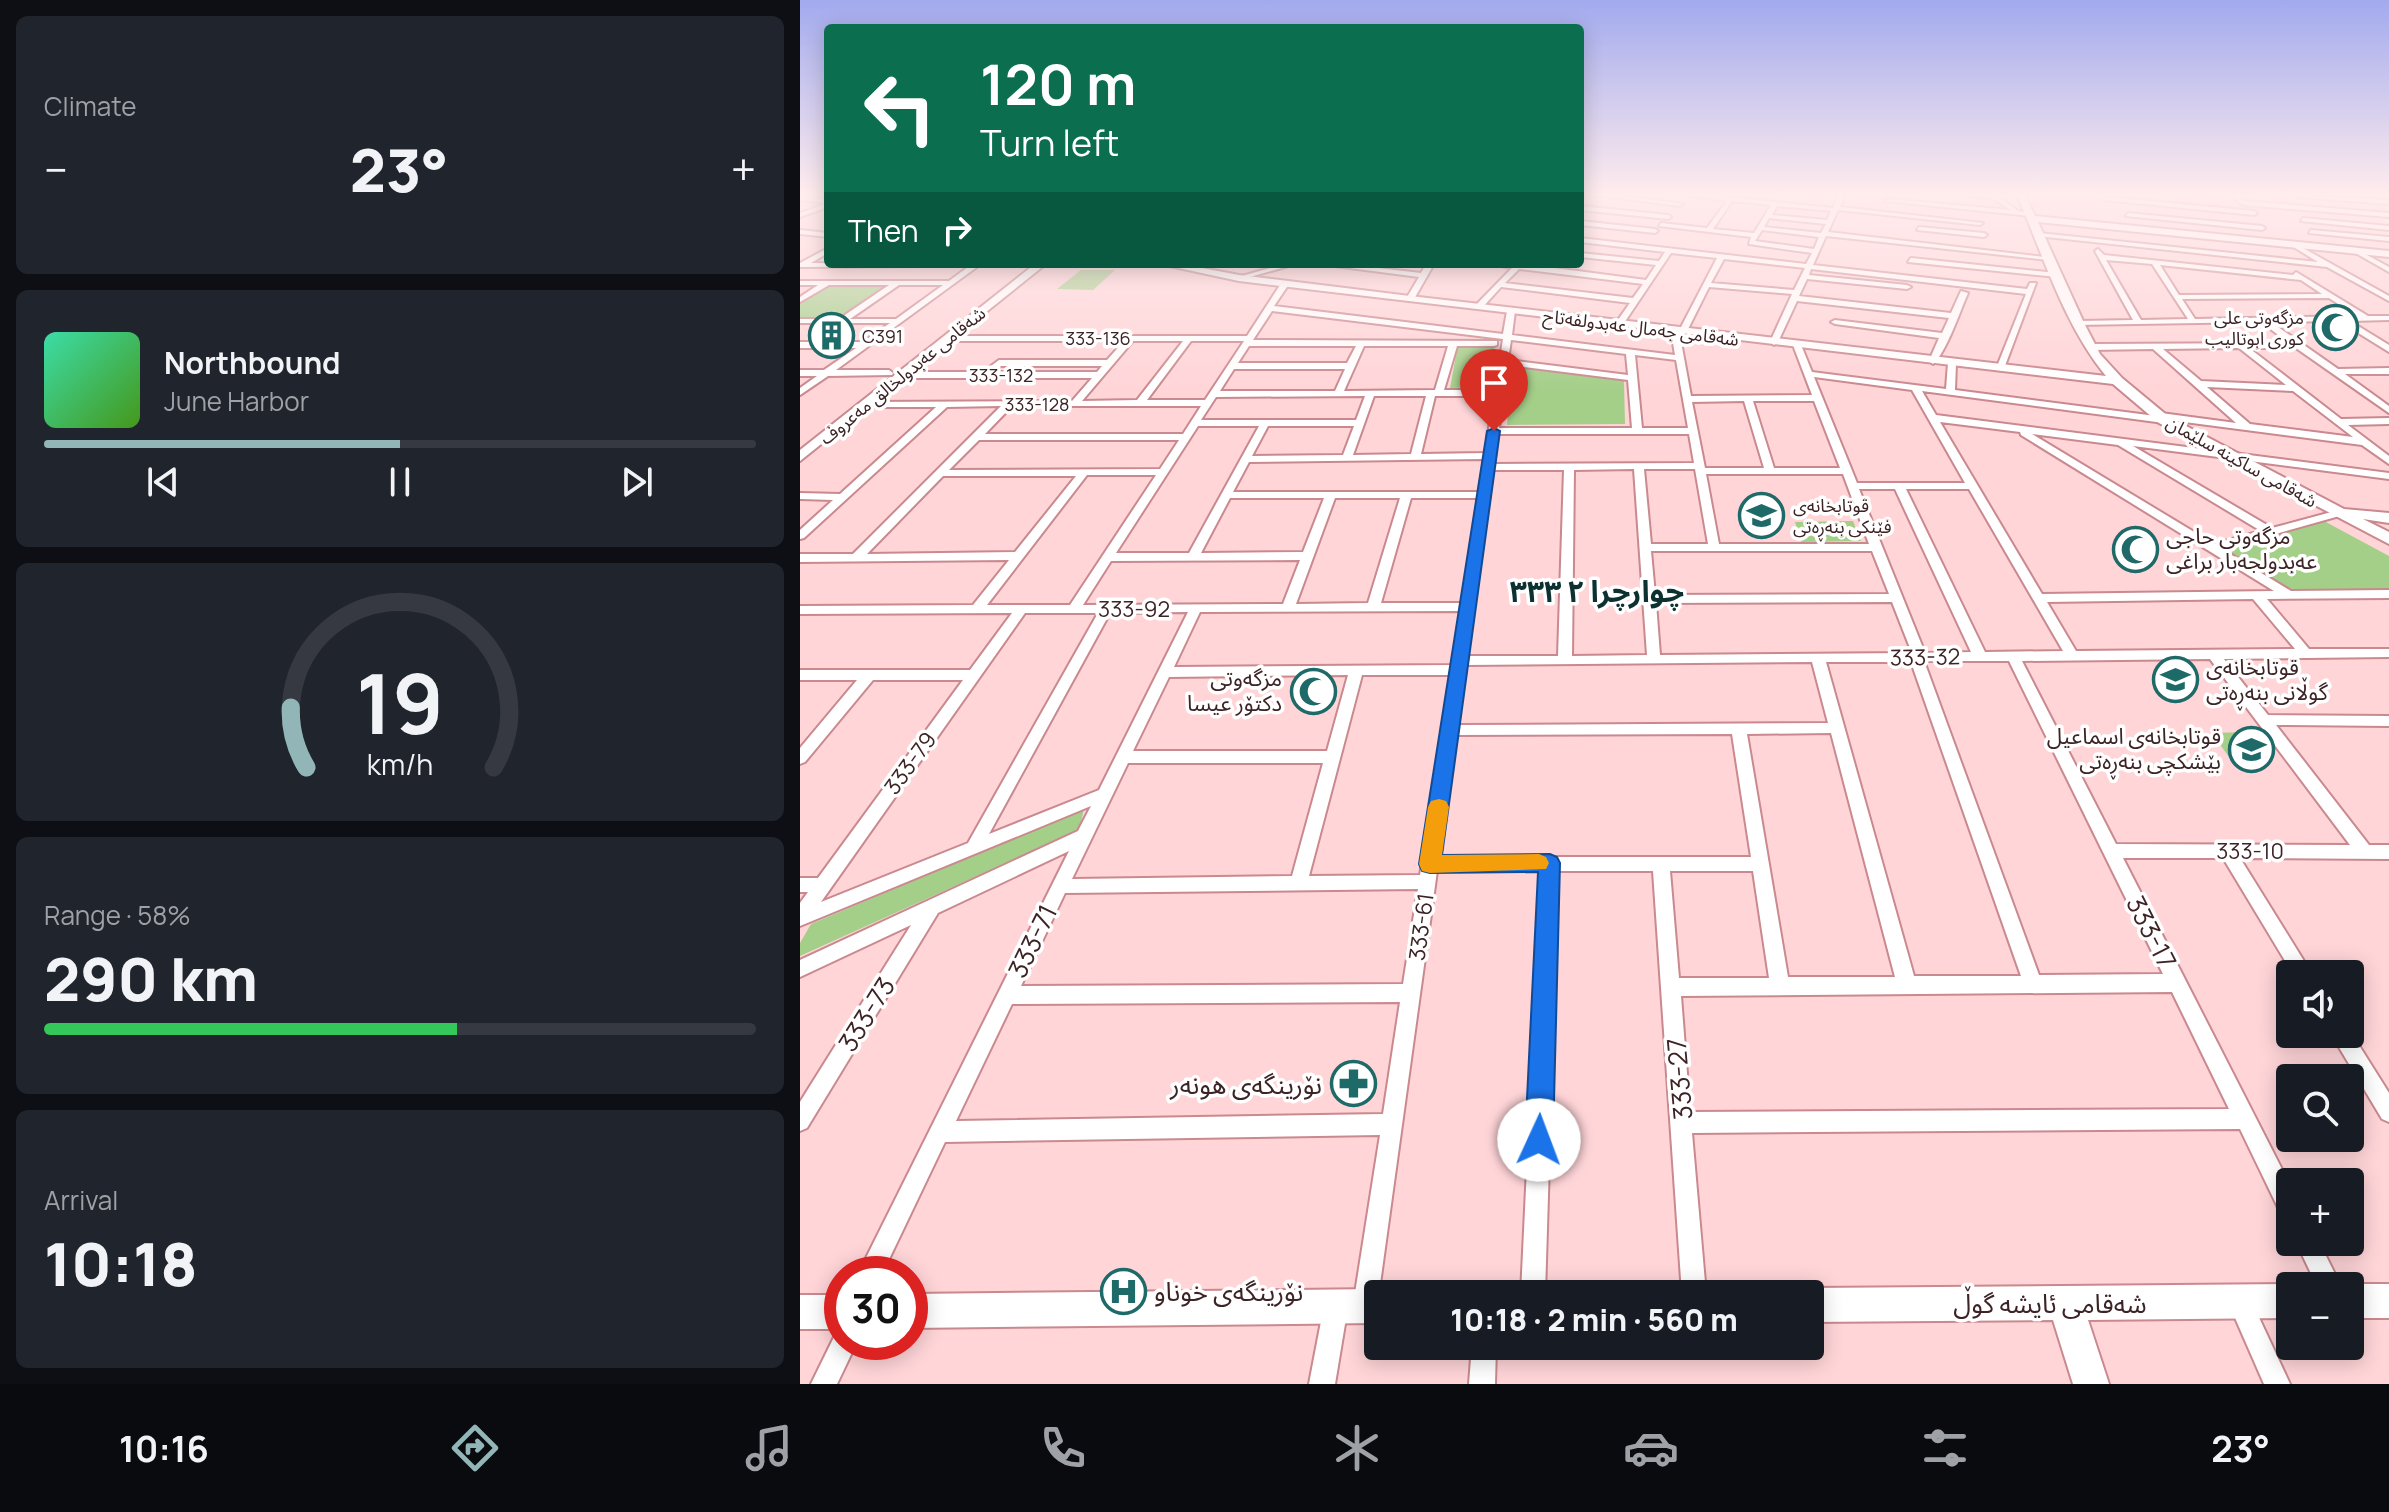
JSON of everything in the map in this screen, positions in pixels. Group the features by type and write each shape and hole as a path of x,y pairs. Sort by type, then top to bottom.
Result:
{"street":[{"path":"1625,260 1659,263"},
{"path":"1619,324 1662,260"},
{"path":"1714,547 1679,358 1679,331 1720,260"},
{"path":"1747,260 2029,296"},
{"path":"1774,342 1812,260"},
{"path":"1906,278 1911,260 2057,275"},
{"name":"شەقامی ساکینە سلێمان","path":"2050,260 2091,347 2117,381 2162,418 2389,539"},
{"path":"2102,260 2138,322"},
{"path":"2128,260 2302,278"},
{"path":"2273,260 2366,318"},
{"path":"2278,260 2330,265"},
{"path":"2320,260 2389,299"},
{"path":"2371,260 2389,270"},
{"path":"2154,262 2193,321"},
{"path":"801,265 824,265"},
{"path":"841,321 920,268"},
{"path":"800,392 972,268"},
{"name":"شەقامی عەبدولخالق مەعروف","path":"800,457 866,404 909,357 1024,268"},
{"name":"شەقامی عەبدولخالق مەعروف","path":"800,443 924,357 1036,268"},
{"name":"شەقامی جەمال عەبدولفەتاح","path":"1186,268 1285,284 2117,381"},
{"path":"1239,278 1277,268"},
{"path":"1360,268 1424,275"},
{"path":"1410,299 1428,268"},
{"path":"1478,307 1516,268"},
{"path":"1542,268 1647,282"},
{"path":"2000,369 2038,273"},
{"path":"1804,277 1964,293 2029,296"},
{"path":"800,283 951,283"},
{"path":"800,300 827,283"},
{"path":"1074,609 1285,284"},
{"path":"1500,285 1635,301"},
{"path":"1707,285 1955,316"},
{"path":"1933,361 1964,293"},
{"path":"2178,297 2332,296"},
{"path":"1269,308 1507,340 1679,358"},
{"name":"333-61","path":"1322,1384 1360,1306 1392,1124 1511,311"},
{"path":"2340,318 2389,349"},
{"path":"2078,323 2389,318"},
{"path":"2263,320 2383,401 2389,410"},
{"path":"800,321 898,321"},
{"path":"1835,322 1946,336"},
{"path":"1075,403 1131,338"},
{"path":"1140,403 1189,338"},
{"name":"333-136","path":"947,339 1189,338 1361,343 1507,340"},
{"path":"1338,394 1361,343"},
{"path":"1415,457 1453,343"},
{"path":"800,345 864,345"},
{"path":"1797,345 1918,657 2033,984"},
{"path":"2240,345 2389,461"},
{"path":"2091,347 2298,345"},
{"path":"2155,346 2248,427"},
{"path":"1630,352 1637,431"},
{"path":"909,357 924,357"},
{"path":"1504,362 1632,378"},
{"path":"985,375 999,363 1110,363"},
{"path":"1950,392 1952,363"},
{"path":"1231,366 1351,366"},
{"path":"2336,372 2389,371"},
{"name":"333-132","path":"800,373 1100,375"},
{"path":"800,382 813,373"},
{"path":"1808,374 2365,442"},
{"path":"2198,384 2295,388"},
{"path":"1915,388 2072,656"},
{"name":"333-128","path":"866,404 1140,403 1338,394 1499,393"},
{"path":"1347,458 1370,394"},
{"path":"1687,399 1818,398"},
{"path":"1748,399 1770,471"},
{"path":"800,536 944,404"},
{"path":"857,557 1009,404"},
{"path":"1933,418 2389,476"},
{"path":"2339,422 2389,421"},
{"path":"1194,423 1359,423"},
{"path":"1193,556 1265,423"},
{"path":"2017,428 2290,596"},
{"path":"1494,431 1693,431"},
{"path":"976,437 1186,437"},
{"path":"2116,441 2270,532"},
{"path":"1245,459 1415,457 1569,467 1846,471"},
{"path":"1565,660 1569,467"},
{"path":"1639,467 1654,659"},
{"path":"977,609 1084,472"},
{"path":"941,473 1163,472"},
{"path":"1852,486 1973,486"},
{"path":"1899,486 1980,656"},
{"path":"1226,495 1484,495"},
{"path":"800,496 843,497"},
{"path":"1288,608 1330,496"},
{"path":"1373,608 1406,496"},
{"path":"2213,548 2336,512 2389,518"},
{"path":"1646,548 1877,547"},
{"path":"800,558 1019,556"},
{"path":"1108,557 1307,556"},
{"path":"2038,598 2389,594"},
{"path":"2257,596 2306,654"},
{"path":"1650,599 1896,598"},
{"name":"333-92","path":"800,610 1468,607"},
{"name":"333-71","path":"879,1256 1196,608"},
{"name":"333-79","path":"800,917 1021,609"},
{"path":"975,845 1106,609"},
{"name":"333-32","path":"1164,672 1356,671 1565,660 2389,653"},
{"path":"2214,655 2364,851"},
{"name":"333-17","path":"2013,656 2276,1180"},
{"path":"1818,658 1907,985"},
{"path":"1298,884 1356,671"},
{"path":"800,675 973,675"},
{"path":"800,758 869,675"},
{"path":"2266,720 2389,721"},
{"path":"1450,730 1837,728"},
{"path":"1739,729 1780,986"},
{"path":"1123,757 1333,757"},
{"path":"800,917 1105,794"},
{"path":"800,969 1084,836"},
{"name":"333-10","path":"2111,851 2389,852"},
{"path":"2227,851 2294,960"},
{"path":"1059,886 1298,884 1550,863 1761,864"},
{"path":"1534,1280 1550,863"},
{"name":"333-27","path":"1661,863 1693,1280"},
{"path":"800,885 823,885"},
{"name":"333-73","path":"800,1121 932,907"},
{"path":"1671,987 2177,983"},
{"path":"1006,995 1411,993"},
{"path":"2350,1048 2389,1112"},
{"path":"1683,1123 2245,1119"},
{"path":"939,1132 1392,1124"},
{"name":"شەقامی ئایشە گوڵ","path":"1824,1305 2276,1301"},
{"path":"2364,1301 2389,1301"},
{"path":"2240,1302 2277,1384"},
{"path":"2065,1303 2091,1384"},
{"path":"928,1311 1360,1306"},
{"path":"800,1312 824,1312"},
{"path":"824,1384 836,1360"},
{"path":"1482,1384 1483,1360"}],"green space":[{"path":"1081,270 1115,270 1093,290 1057,289"},
{"path":"827,286 887,286 841,317 800,318 800,304"},
{"path":"1495,343 1487,387 1450,388 1458,344"},
{"path":"1513,367 1624,381 1625,424 1507,425"},
{"path":"1853,521 1861,541 1801,542 1795,522"},
{"path":"2324,521 2389,556 2389,590 2284,591 2216,550"},
{"path":"2247,732 2268,760 2231,760 2212,733"},
{"path":"1084,809 1079,830 800,956 800,943 811,924"}],"slow traffic":[{"path":"1439,807 1430,864 1539,863"}],"place":[{"name":"مزگەوتی علی کوری ابوتالیب","path":"2335,327"},
{"name":"C391","path":"831,336"},
{"name":"قوتابخانەی فێنکی بنەڕەتی","path":"1762,515"},
{"name":"مزگەوتی حاجی عەبدولجەبار براغی","path":"2135,549"},
{"name":"قوتابخانەی گوڵانی بنەڕەتی","path":"2175,680"},
{"name":"مزگەوتی دکتۆر عیسا","path":"1313,691"},
{"name":"قوتابخانەی اسماعیل بێشکچی بنەڕەتی","path":"2252,749"},
{"name":"نۆرینگەی هونەر","path":"1353,1084"},
{"name":"نۆرینگەی خوناو","path":"1123,1291"}],"district":[{"name":"چوارچرا ٢ ٣٣٣","path":"1597,590"}],"route":[{"path":"1494,431 1430,864 1550,863 1539,1140"}]}
